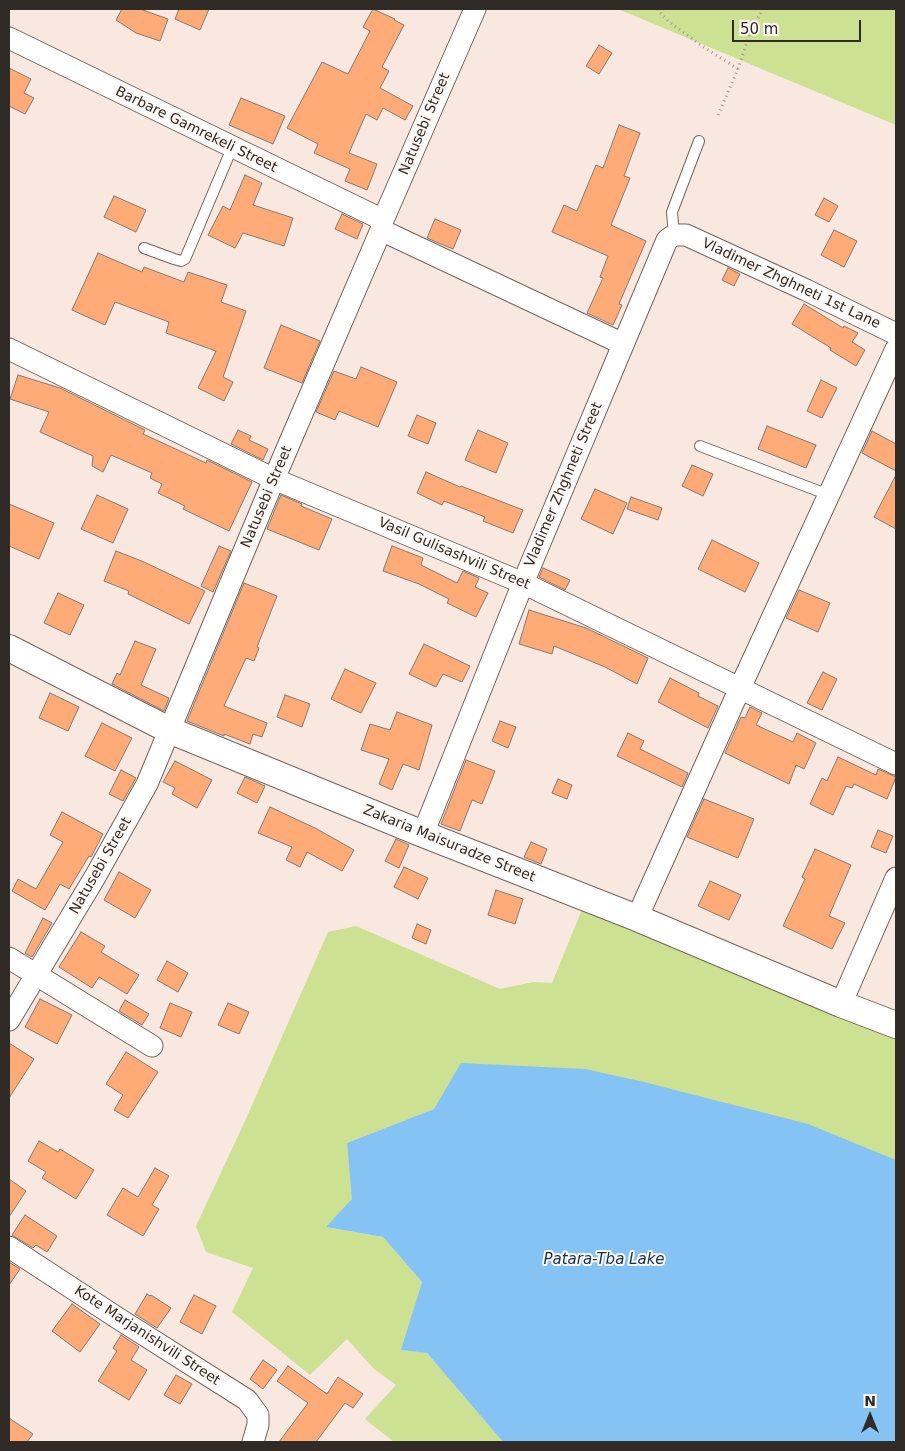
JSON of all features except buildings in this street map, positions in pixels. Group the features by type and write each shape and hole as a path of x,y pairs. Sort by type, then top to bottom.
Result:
{"street":[{"name":"Natusebi Street","path":"9,1020 95,878 147,784 274,480 475,9"},
{"name":"Barbare Gamrekeli Street","path":"9,38 623,344"},
{"name":"Vladimer Zhghneti 1st Lane","path":"680,235 896,336"},
{"name":"Vladimer Zhghneti Street","path":"423,834 523,583 667,240 680,235"},
{"path":"637,918 829,495 896,336"},
{"name":"Vasil Gulisashvili Street","path":"9,350 274,480 523,583 896,764"},
{"name":"Zakaria Maisuradze Street","path":"9,648 169,730 423,834 637,918 841,1004 896,1024"},
{"path":"841,1004 896,878"},
{"path":"9,958 152,1046"},
{"name":"Kote Marjanishvili Street","path":"9,1247 247,1400 258,1415 258,1425 253,1442"}],"lane":[{"path":"680,235 672,212 699,141"},
{"path":"144,248 181,261 185,259 232,148"},
{"path":"700,446 829,495"}],"path":[{"path":"657,9 668,21 695,41 738,69"},
{"path":"718,115 738,69 750,33 762,9"}],"green space":[{"path":"618,9 896,9 896,125"},
{"path":"583,907 896,1034 896,1161 434,1109 347,1143 353,1200 326,1227 383,1237 422,1282 402,1350 427,1353 503,1442 394,1442 365,1419 396,1385 374,1369 347,1339 310,1375 232,1312 253,1268 206,1252 196,1226 245,1121 328,932 356,926 500,989 533,982 552,983"}],"water":[{"name":"Patara-Tba Lake","path":"461,1063 585,1069 644,1082 808,1124 896,1160 896,1442 503,1442 427,1353 401,1350 422,1282 383,1237 326,1227 352,1199 347,1143 434,1109"}]}
